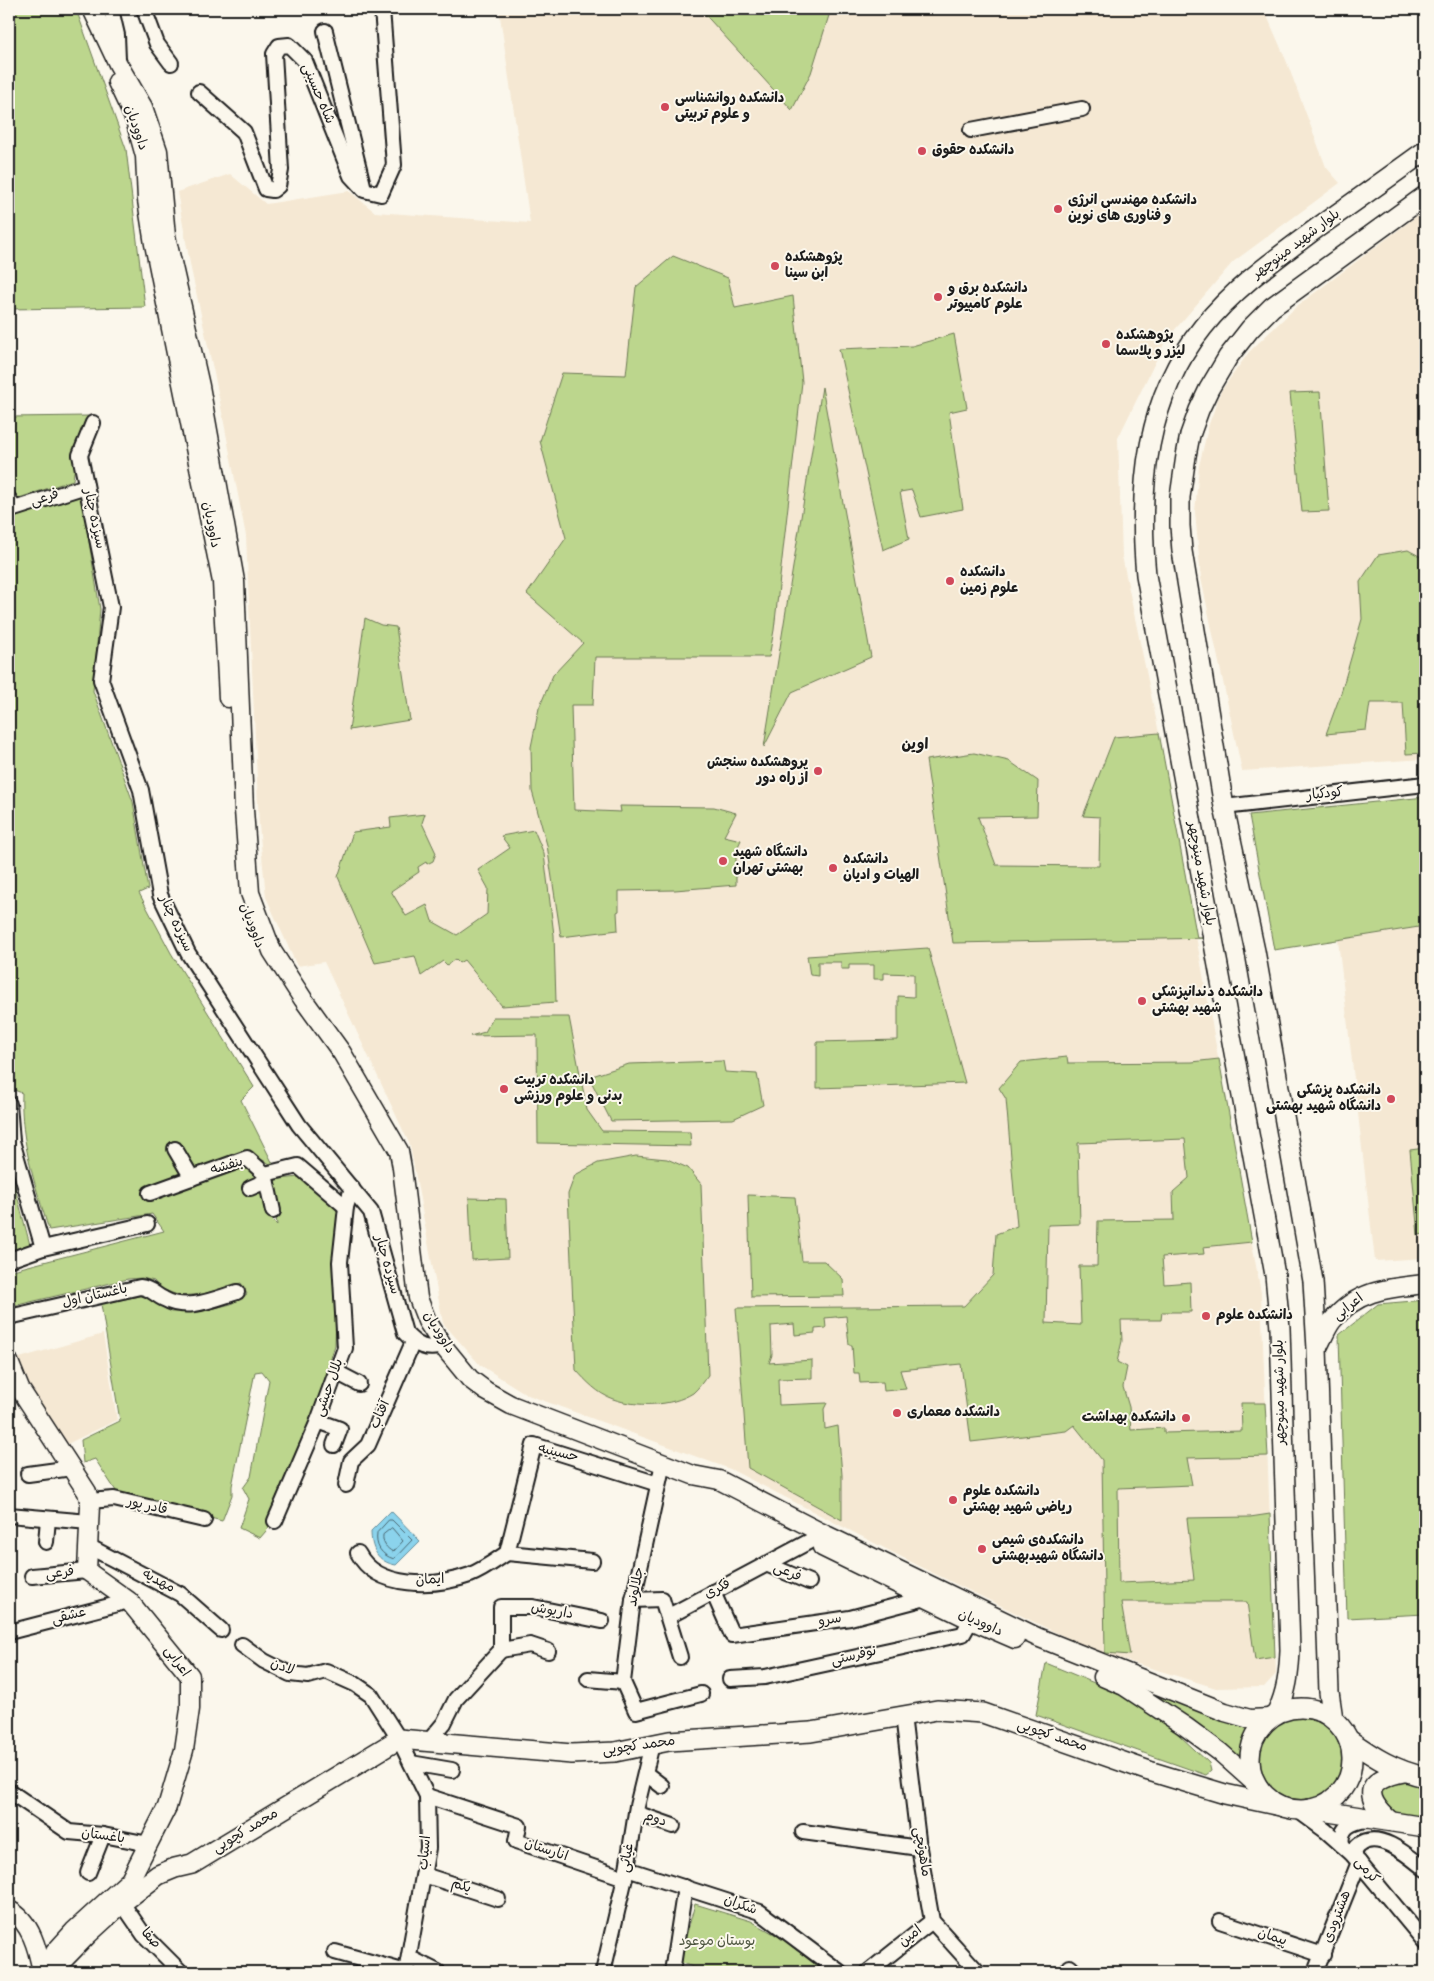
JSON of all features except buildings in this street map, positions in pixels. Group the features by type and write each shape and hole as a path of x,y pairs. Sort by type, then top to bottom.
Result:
{"main road":[{"name":"بلوار شهید مینوچهر","path":"1274,1716 1284,1698 1288,1682 1290,1650 1280,1328 1275,1275 1146,575 1142,510 1144,483 1151,439 1161,406 1173,376 1203,327 1262,268 1425,151"},
{"path":"1333,1719 1329,1692 1318,1349 1313,1281 1255,951 1224,807 1182,551 1180,497 1190,435 1209,389 1228,357 1250,329 1272,307 1424,198"},
{"path":"1306,1708 1320,1711 1333,1719 1342,1728 1348,1739 1352,1755 1351,1770 1345,1784 1336,1797 1322,1805 1296,1809 1270,1798 1258,1786 1252,1772 1250,1757 1253,1742 1260,1729 1274,1716 1291,1709 1306,1708"},
{"name":"محمد کچویی","path":"51,1972 86,1935 122,1903 158,1875 192,1864 399,1739 429,1741 518,1754 572,1754 631,1750 669,1741 811,1732 937,1710 983,1713 1158,1774 1225,1794 1296,1809 1425,1826"},
{"path":"1348,1739 1378,1761 1404,1772 1425,1777"},
{"path":"1383,1820 1372,1800 1372,1790 1376,1782 1386,1775 1404,1772"}],"street":[{"name":"داوودیان","path":"83,9 115,66"},
{"name":"داوودیان","path":"92,9 135,120 145,156 154,244 235,581 244,800 250,892 272,951 303,999 353,1069 399,1152 418,1298 427,1321 470,1379 486,1391 511,1405 693,1475 719,1480 820,1532 1126,1681 1220,1752 1258,1786"},
{"path":"111,9 117,35 115,66"},
{"path":"144,9 157,44 171,63"},
{"path":"325,31 364,190 381,194 394,165 382,9"},
{"name":"شاه حسینی","path":"199,92 244,132 266,189 273,190 278,186 281,170 274,54 279,46 290,45 305,61 351,176 364,190"},
{"path":"971,130 1082,110"},
{"name":"سیزده چنار","path":"93,423 80,455 111,607 101,680 141,790 160,895 188,953 299,1125 371,1212 401,1320 406,1333 413,1342"},
{"name":"فرعی","path":"9,499 14,509 86,486"},
{"name":"کودکیار","path":"1224,807 1425,784"},
{"path":"9,1104 12,1141 43,1248"},
{"path":"175,1149 192,1178"},
{"name":"بنفشه","path":"150,1193 247,1158 266,1178 298,1166 346,1207"},
{"path":"250,1188 266,1178 273,1211"},
{"name":"بلال حبشی","path":"275,1521 318,1421 345,1348 340,1262 346,1207 352,1188"},
{"path":"9,1260 43,1248 147,1224"},
{"name":"اعرابی","path":"1318,1349 1331,1322 1348,1306 1369,1293 1389,1288 1425,1284"},
{"name":"باغستان اول","path":"9,1317 140,1288 147,1288 164,1299 190,1305 237,1292"},
{"path":"413,1342 420,1347 434,1349 444,1346"},
{"name":"آفتاب","path":"346,1484 351,1461 368,1445 413,1342"},
{"path":"9,1362 14,1392 72,1468 87,1492 89,1501 87,1571"},
{"path":"336,1372 359,1384"},
{"path":"318,1421 340,1429 334,1445"},
{"name":"حسینیه","path":"507,1553 534,1445 658,1484"},
{"name":"جلالوند","path":"623,1682 633,1600 663,1463"},
{"path":"28,1474 72,1468"},
{"name":"داوودیان","path":"693,1475 714,1491 970,1620 1126,1681 1224,1712 1250,1719 1274,1716"},
{"name":"قادر پور","path":"89,1501 114,1499 204,1520"},
{"path":"9,1515 89,1522"},
{"path":"46,1542 48,1519"},
{"name":"فکری","path":"669,1616 810,1541"},
{"name":"مهدیه","path":"88,1546 180,1594 221,1630"},
{"name":"ایمان","path":"358,1553 365,1564 377,1573 400,1580 423,1583 472,1574 507,1553"},
{"path":"507,1553 592,1561"},
{"name":"فرعی","path":"766,1564 809,1582"},
{"name":"فرعی","path":"32,1576 87,1571"},
{"name":"اعرابی","path":"47,1972 55,1952 74,1931 130,1880 167,1807 184,1750 190,1709 190,1676 129,1601 87,1571"},
{"name":"سرو","path":"714,1592 732,1635 850,1618 926,1598"},
{"path":"633,1600 662,1599 669,1616 680,1657"},
{"name":"عشقی","path":"9,1632 129,1601"},
{"name":"داریوش","path":"501,1650 501,1607 533,1607 602,1621"},
{"name":"نوفرستی","path":"730,1679 765,1676 963,1634 970,1620"},
{"name":"لادن","path":"242,1644 264,1661 290,1674 308,1676 326,1671 355,1684 371,1695 399,1739"},
{"path":"429,1741 444,1723 456,1699 501,1650 530,1645 548,1651"},
{"path":"588,1678 623,1682 636,1711 701,1694"},
{"name":"ماهوتچی","path":"903,1715 919,1848 932,1921"},
{"name":"اسیاب","path":"399,1739 427,1796 428,1848 406,1972"},
{"name":"غیاثی","path":"603,1972 626,1873 636,1814 652,1744"},
{"path":"411,1763 452,1770"},
{"path":"645,1773 662,1786"},
{"name":"باغستان","path":"9,1791 69,1832 103,1835 149,1844"},
{"name":"انارستان","path":"427,1796 520,1826 516,1841 626,1873"},
{"name":"کرمی","path":"1296,1809 1351,1854 1425,1942"},
{"name":"دوم","path":"636,1814 673,1826"},
{"name":"هشترودی","path":"1315,1972 1323,1955 1351,1854 1341,1838 1344,1830 1351,1824 1383,1820"},
{"path":"803,1832 919,1848"},
{"path":"88,1873 103,1835"},
{"path":"1351,1854 1359,1845 1368,1841 1382,1842 1400,1850 1425,1869"},
{"name":"شکران","path":"626,1873 685,1886 760,1912 840,1972"},
{"name":"یکم","path":"424,1875 498,1899"},
{"path":"672,1972 685,1886"},
{"name":"صفا","path":"122,1903 144,1935 181,1972"},
{"path":"9,1910 26,1926 36,1946 42,1972"},
{"path":"932,1921 978,1972"},
{"name":"امین","path":"868,1972 932,1921"},
{"name":"پیمان","path":"1220,1921 1323,1955"},
{"path":"335,1952 406,1972"},
{"path":"410,1958 438,1972"}],"shaded area":[{"name":"دانشگاه شهید بهشتی تهران","path":"499,9 1264,9 1286,60 1326,167 1340,183 1233,262 1166,340 1118,438 1122,556 1159,733 1261,1293 1276,1674 1264,1687 1216,1688 1092,1650 933,1573 730,1469 528,1395 480,1365 443,1323 410,1145 324,962 297,966 266,897 259,825 246,536 177,192 230,174 266,204 349,191 375,212 530,223"},
{"path":"1425,210 1425,759 1242,771 1201,578 1195,512 1199,466 1209,424 1221,391 1249,352 1297,306"},
{"name":"دانشکده پزشکی دانشگاه شهید بهشتی","path":"1425,926 1425,1258 1375,1261 1338,940"},
{"path":"103,1334 117,1420 65,1445 24,1384 16,1359"}],"green space":[{"path":"9,9 76,9 126,149 145,307 9,309"},
{"path":"700,9 831,9 811,73 792,110"},
{"path":"673,256 728,278 735,308 793,296 802,382 774,630 769,657 595,657 593,705 571,705 574,810 621,812 620,806 714,807 736,813 724,836 741,840 736,851 736,885 675,890 619,891 618,930 561,937 547,845 532,791 531,747 539,708 553,675 583,643 527,594 566,538 540,441 562,373 626,375 636,287"},
{"path":"954,334 967,408 949,412 963,509 921,517 912,490 900,492 909,539 883,550 839,349 912,346"},
{"path":"822,387 871,657 792,692 764,747"},
{"path":"1320,392 1329,511 1302,512 1290,393"},
{"path":"89,416 77,449 73,480 16,499 9,504 9,417"},
{"path":"81,493 100,609 93,691 133,802 148,889 139,893 171,953 254,1087 241,1100 274,1166 247,1152 185,1175 248,1164 260,1179 270,1218 277,1225 272,1180 299,1177 340,1207 335,1345 313,1418 278,1517 260,1538 239,1528 249,1499 243,1488 251,1477 269,1380 262,1371 255,1372 232,1486 232,1495 222,1521 118,1494 95,1459 83,1463 81,1440 120,1421 101,1304 144,1295 171,1312 198,1312 231,1304 247,1294 241,1283 203,1294 180,1296 159,1288 154,1281 142,1278 128,1279 9,1307 9,1271 164,1231 152,1214 49,1230 29,1163 23,1128 22,1093 9,1088 9,514"},
{"path":"1408,550 1425,559 1425,686 1423,717 1425,717 1425,753 1406,754 1403,703 1370,703 1366,730 1326,734 1341,693 1362,619 1360,582 1378,555"},
{"path":"365,618 381,625 396,627 410,720 349,730"},
{"path":"1159,733 1197,938 1212,938 953,943 926,760 974,753 1009,761 1038,781 1037,816 978,817 996,865 1099,866 1100,817 1083,816 1114,737"},
{"path":"1425,797 1425,926 1274,950 1249,815"},
{"path":"425,814 422,823 436,853 433,861 427,864 426,862 418,867 419,872 391,891 406,916 427,905 432,921 457,935 487,914 488,888 478,870 510,848 501,836 534,830 544,854 554,935 556,1002 502,1006 464,960 459,963 455,959 447,965 443,961 421,976 415,956 375,963 338,877 353,832 391,827 390,818"},
{"path":"928,948 965,1083 817,1088 817,1042 898,1040 898,996 914,997 914,974 884,973 884,979 874,979 874,965 849,965 849,969 841,969 841,962 818,962 818,976 810,975 807,956"},
{"path":"493,1017 569,1017 587,1110 602,1131 690,1132 691,1146 538,1143 537,1035 470,1036 485,1032"},
{"path":"1067,1057 1068,1063 1192,1062 1219,1059 1252,1242 1203,1247 1204,1254 1162,1257 1164,1284 1190,1282 1191,1312 1162,1312 1161,1320 1121,1320 1122,1341 1117,1362 1127,1367 1123,1387 1129,1407 1131,1430 1164,1428 1164,1433 1242,1431 1241,1403 1265,1403 1268,1456 1187,1458 1192,1485 1118,1488 1119,1583 1194,1580 1187,1518 1250,1517 1270,1514 1275,1657 1255,1660 1247,1602 1121,1602 1130,1655 1105,1653 1102,1460 1074,1425 1066,1431 971,1442 961,1364 900,1370 906,1389 884,1391 883,1382 860,1383 859,1373 854,1373 852,1345 849,1345 846,1316 825,1318 826,1328 815,1329 815,1333 795,1335 794,1324 771,1326 772,1355 769,1363 812,1360 812,1378 778,1379 779,1405 827,1403 824,1409 825,1429 838,1426 842,1475 842,1520 748,1468 736,1308 964,1306 993,1275 996,1234 1017,1226 1006,1099 999,1088 1021,1062","holes":["1185,1139 1189,1178 1173,1192 1174,1220 1098,1221 1097,1266 1079,1266 1081,1325 1046,1323 1048,1225 1080,1224 1078,1143"]},
{"path":"723,1061 725,1072 757,1074 763,1105 733,1119 611,1121 589,1077 629,1064"},
{"path":"1425,1148 1425,1234 1418,1235 1410,1150"},
{"path":"636,1156 667,1159 688,1168 701,1184 708,1375 693,1393 684,1398 653,1404 622,1402 608,1397 593,1387 576,1370 568,1194 575,1175 598,1163"},
{"path":"9,1165 30,1245 9,1253"},
{"path":"748,1195 795,1197 802,1261 824,1261 843,1279 844,1296 751,1297"},
{"path":"469,1198 506,1199 508,1258 472,1260"},
{"path":"1425,1300 1425,1614 1347,1618 1339,1335 1378,1304"},
{"path":"1046,1663 1111,1690 1165,1722 1209,1763 1211,1771 1206,1775 1036,1715"},
{"path":"1142,1689 1164,1693 1254,1726 1247,1736 1244,1745 1245,1767"},
{"path":"1302,1715 1318,1718 1326,1722 1338,1734 1342,1742 1345,1758 1342,1774 1338,1782 1326,1794 1318,1798 1302,1801 1286,1798 1278,1794 1266,1782 1262,1774 1259,1758 1262,1742 1266,1734 1278,1722 1286,1718"},
{"path":"1385,1780 1425,1782 1425,1821 1394,1816 1379,1799"},
{"name":"بوستان موعود","path":"695,1904 751,1921 783,1939 824,1972 707,1972 679,1962"}],"water":[{"path":"391,1511 420,1541 396,1565 384,1561 376,1553 371,1537 371,1531"}],"place":[{"name":"دانشکده روانشناسی و علوم تربیتی","path":"665,107"},
{"name":"دانشکده حقوق","path":"922,151"},
{"name":"دانشکده مهندسی انرژی و فناوری های نوین","path":"1058,209"},
{"name":"پژوهشکده ابن سینا","path":"775,266"},
{"name":"دانشکده برق و علوم کامپیوتر","path":"938,297"},
{"name":"پژوهشکده لیزر و پلاسما","path":"1106,344"},
{"name":"دانشکده علوم زمین","path":"950,581"},
{"name":"پروهشکده سنجش از راه دور","path":"818,771"},
{"name":"دانشگاه شهید بهشتی تهران","path":"723,861"},
{"name":"دانشکده الهیات و ادیان","path":"833,868"},
{"name":"دانشکده دندانپزشکی شهید بهشتی","path":"1142,1001"},
{"name":"دانشکده تربیت بدنی و علوم ورزشی","path":"504,1089"},
{"name":"دانشکده پزشکی دانشگاه شهید بهشتی","path":"1391,1099"},
{"name":"دانشکده علوم","path":"1206,1316"},
{"name":"دانشکده معماری","path":"897,1413"},
{"name":"دانشکده بهداشت","path":"1186,1418"},
{"name":"دانشکده علوم ریاضی شهید بهشتی","path":"953,1500"},
{"name":"دانشکده‌ی شیمی دانشگاه شهیدبهشتی","path":"982,1549"}],"district":[{"name":"اوین","path":"915,746"}]}
